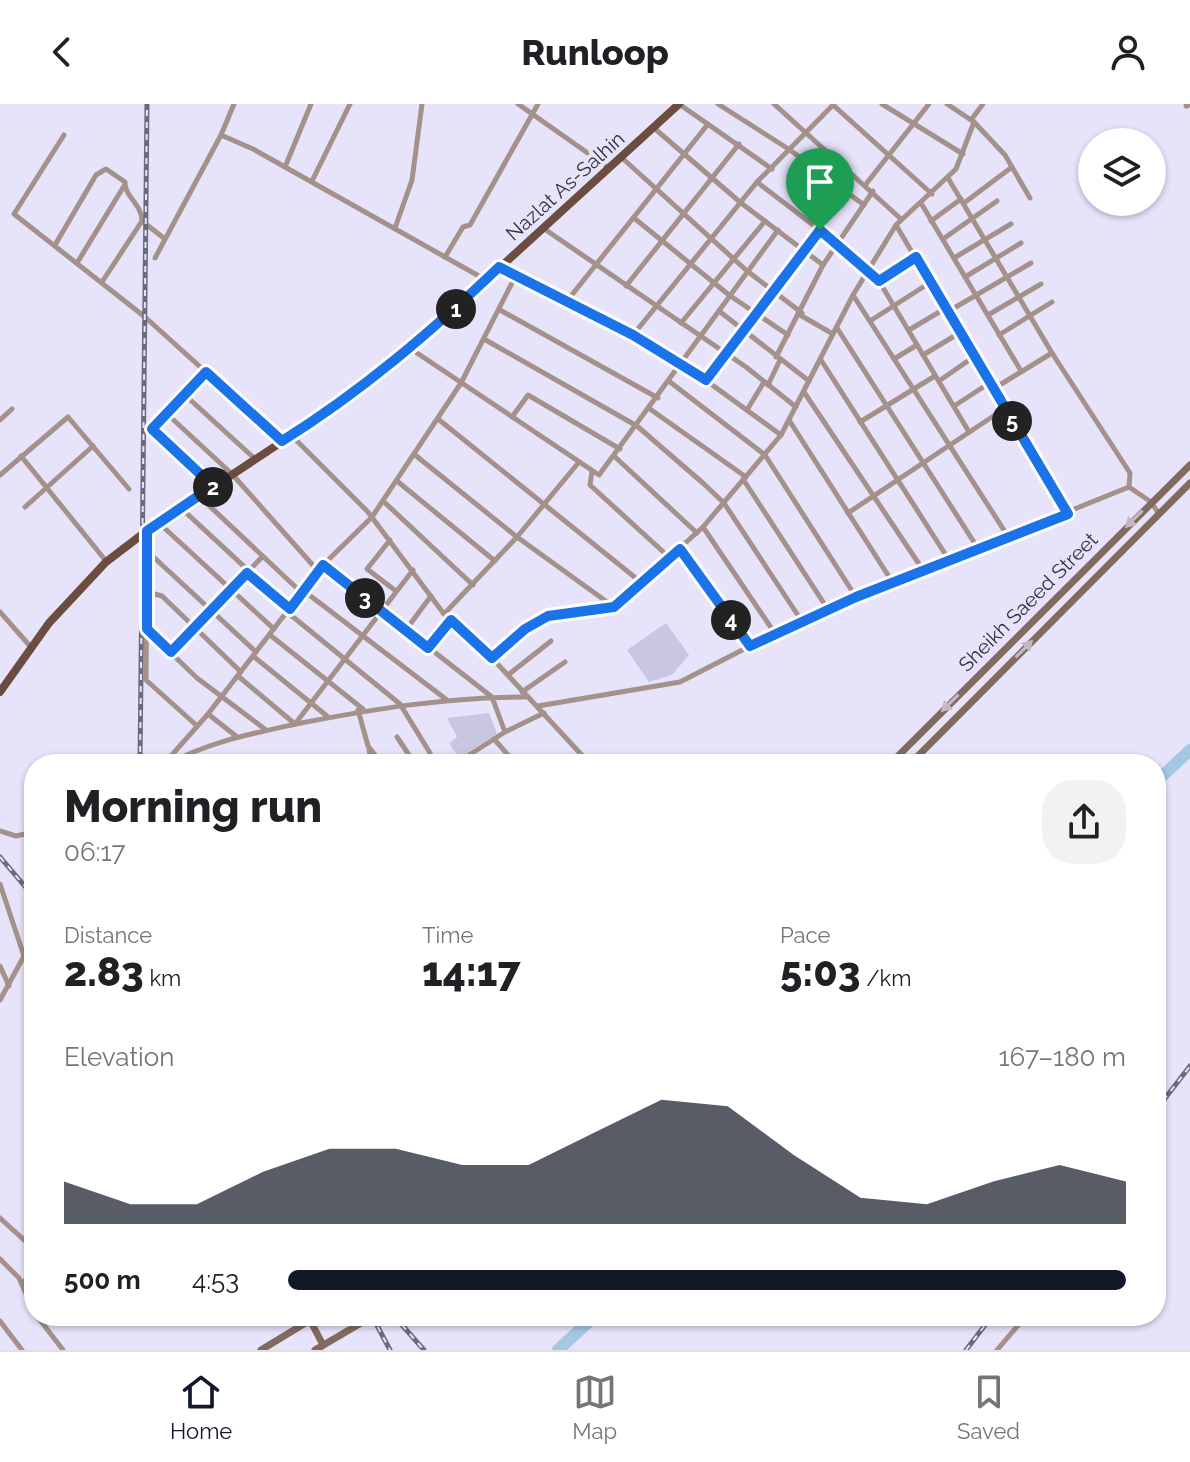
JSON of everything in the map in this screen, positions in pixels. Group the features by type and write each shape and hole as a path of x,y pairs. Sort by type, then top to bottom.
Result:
{"main road":[{"name":"Nazlat As-Salhin","path":"0,692 30,646 106,562 410,349 679,104"},
{"name":"Sheikh Saeed Street","path":"900,754 1190,465"},
{"name":"Sheikh Saeed Street","path":"920,754 1190,483"},
{"path":"261,1350 301,1326"},
{"path":"317,1326 323,1345"},
{"path":"315,1350 356,1326"}],"street":[{"path":"155,258 221,135 234,104"},
{"path":"285,167 311,104"},
{"path":"312,181 350,104"},
{"path":"395,228 412,180 422,104"},
{"path":"518,104 609,168"},
{"path":"445,257 463,227 470,225 538,104"},
{"path":"679,104 772,169"},
{"path":"718,104 790,150 864,205"},
{"path":"774,104 866,184 899,222 916,257 1068,514"},
{"path":"633,335 757,182 833,104 932,194"},
{"path":"882,104 963,154"},
{"path":"866,184 929,104"},
{"path":"947,104 973,121 995,142 1030,198"},
{"path":"492,658 525,629 548,616 614,607 703,527 781,435 853,295 899,222 948,178 963,154 973,121 983,104"},
{"path":"567,301 594,263 658,189 708,124"},
{"path":"653,127 741,203 823,265"},
{"path":"64,135 14,214 102,282 286,438 372,517 444,614 492,658 581,754"},
{"path":"221,135 312,181 486,280"},
{"path":"626,286 739,144"},
{"path":"621,157 746,270 801,314 833,334"},
{"path":"931,221 1012,167"},
{"path":"55,245 102,170 122,179 142,209 142,221 102,282"},
{"path":"948,178 1052,353 1130,473 1129,487"},
{"path":"757,182 869,269 969,432"},
{"path":"77,263 124,186"},
{"path":"747,410 766,384 823,265 873,191"},
{"path":"943,239 997,201"},
{"path":"921,203 1021,371"},
{"path":"634,218 713,283 788,335"},
{"path":"142,221 165,239"},
{"path":"681,323 765,221"},
{"path":"954,258 1011,224"},
{"path":"543,227 796,407"},
{"path":"410,349 599,475 670,382 746,270 778,230"},
{"path":"706,380 820,230"},
{"path":"965,277 1021,243"},
{"path":"879,281 916,257"},
{"path":"909,330 1031,263"},
{"path":"499,267 682,363 781,435"},
{"path":"174,754 304,593 323,565 372,517 461,383 516,275"},
{"path":"870,321 931,282"},
{"path":"988,315 1041,284"},
{"path":"853,295 1009,538"},
{"path":"999,335 1052,302"},
{"path":"500,310 658,398"},
{"path":"719,311 809,381"},
{"path":"837,328 979,550"},
{"path":"923,355 961,332"},
{"path":"484,339 637,426 724,503 803,623"},
{"path":"894,359 917,345"},
{"path":"954,406 1052,353"},
{"path":"860,422 975,356"},
{"path":"821,360 949,560"},
{"path":"206,372 152,429 213,486"},
{"path":"670,382 765,455 856,597"},
{"path":"804,391 923,570"},
{"path":"185,395 255,459"},
{"path":"512,417 528,395 620,449"},
{"path":"0,420 12,409"},
{"path":"650,409 744,478 829,611"},
{"path":"848,513 1004,409"},
{"path":"166,413 232,474 318,571"},
{"path":"0,474 68,417 129,489"},
{"path":"438,419 642,583"},
{"path":"789,420 893,583"},
{"path":"25,507 93,446"},
{"path":"415,455 517,537 614,607"},
{"path":"21,456 106,562"},
{"path":"614,456 697,533"},
{"path":"444,614 517,537 579,462"},
{"path":"592,471 590,485 670,558"},
{"path":"397,481 495,561"},
{"path":"1129,487 1151,502 1159,514"},
{"path":"537,706 680,682 856,597 1009,538 1129,487"},
{"path":"200,496 304,593 447,700"},
{"path":"383,501 473,585"},
{"path":"181,508 247,573 400,704 430,753"},
{"path":"160,524 272,632 361,710 370,754"},
{"path":"703,527 776,635"},
{"path":"147,531 146,680 196,725"},
{"path":"390,540 367,569 396,591"},
{"path":"680,549 750,646"},
{"path":"147,551 213,609 255,654 328,716"},
{"path":"171,652 262,557"},
{"path":"323,565 492,697 505,732"},
{"path":"295,724 413,570"},
{"path":"147,592 162,596 239,674 295,724"},
{"path":"405,631 431,596"},
{"path":"0,612 30,646"},
{"path":"428,648 451,620"},
{"path":"147,629 221,696 266,730"},
{"path":"508,675 551,641"},
{"path":"187,754 236,736 361,710 525,694 565,662"},
{"path":"471,754 505,732 544,713"},
{"path":"208,714 236,736"},
{"path":"397,737 408,754"},
{"path":"494,739 507,754"},
{"path":"368,746 374,754"},
{"path":"0,831 16,836 24,834"},
{"path":"0,884 24,956 0,1000"},
{"path":"0,966 9,986"},
{"path":"1,1222 24,1241"},
{"path":"0,1259 24,1289"},
{"path":"0,1321 22,1350"},
{"path":"44,1326 61,1350"},
{"path":"997,1350 1017,1326"}],"shaded area":[{"path":"666,623 689,655 672,675 649,682 627,650"},
{"path":"489,713 497,734 465,754 456,754 449,743 457,737 447,718"}],"waterway":[{"path":"1166,773 1190,750"},
{"path":"558,1350 584,1326"}],"railway":[{"path":"140,754 147,104"},
{"path":"0,857 24,885"},
{"path":"1166,1097 1190,1066"},
{"path":"377,1326 390,1350"},
{"path":"403,1326 424,1350"},
{"path":"966,1350 984,1326"}],"route":[{"path":"820,230 838,244 836,246 869,269 879,281 916,257 975,356 988,384 1068,514 856,597 750,646 680,549 614,607 548,616 525,629 492,658 451,620 428,648 323,565 290,609 247,573 171,652 147,629 147,531 213,486 152,429 206,372 282,441 345,400 414,346 499,267 633,335 706,380 820,230"}]}
